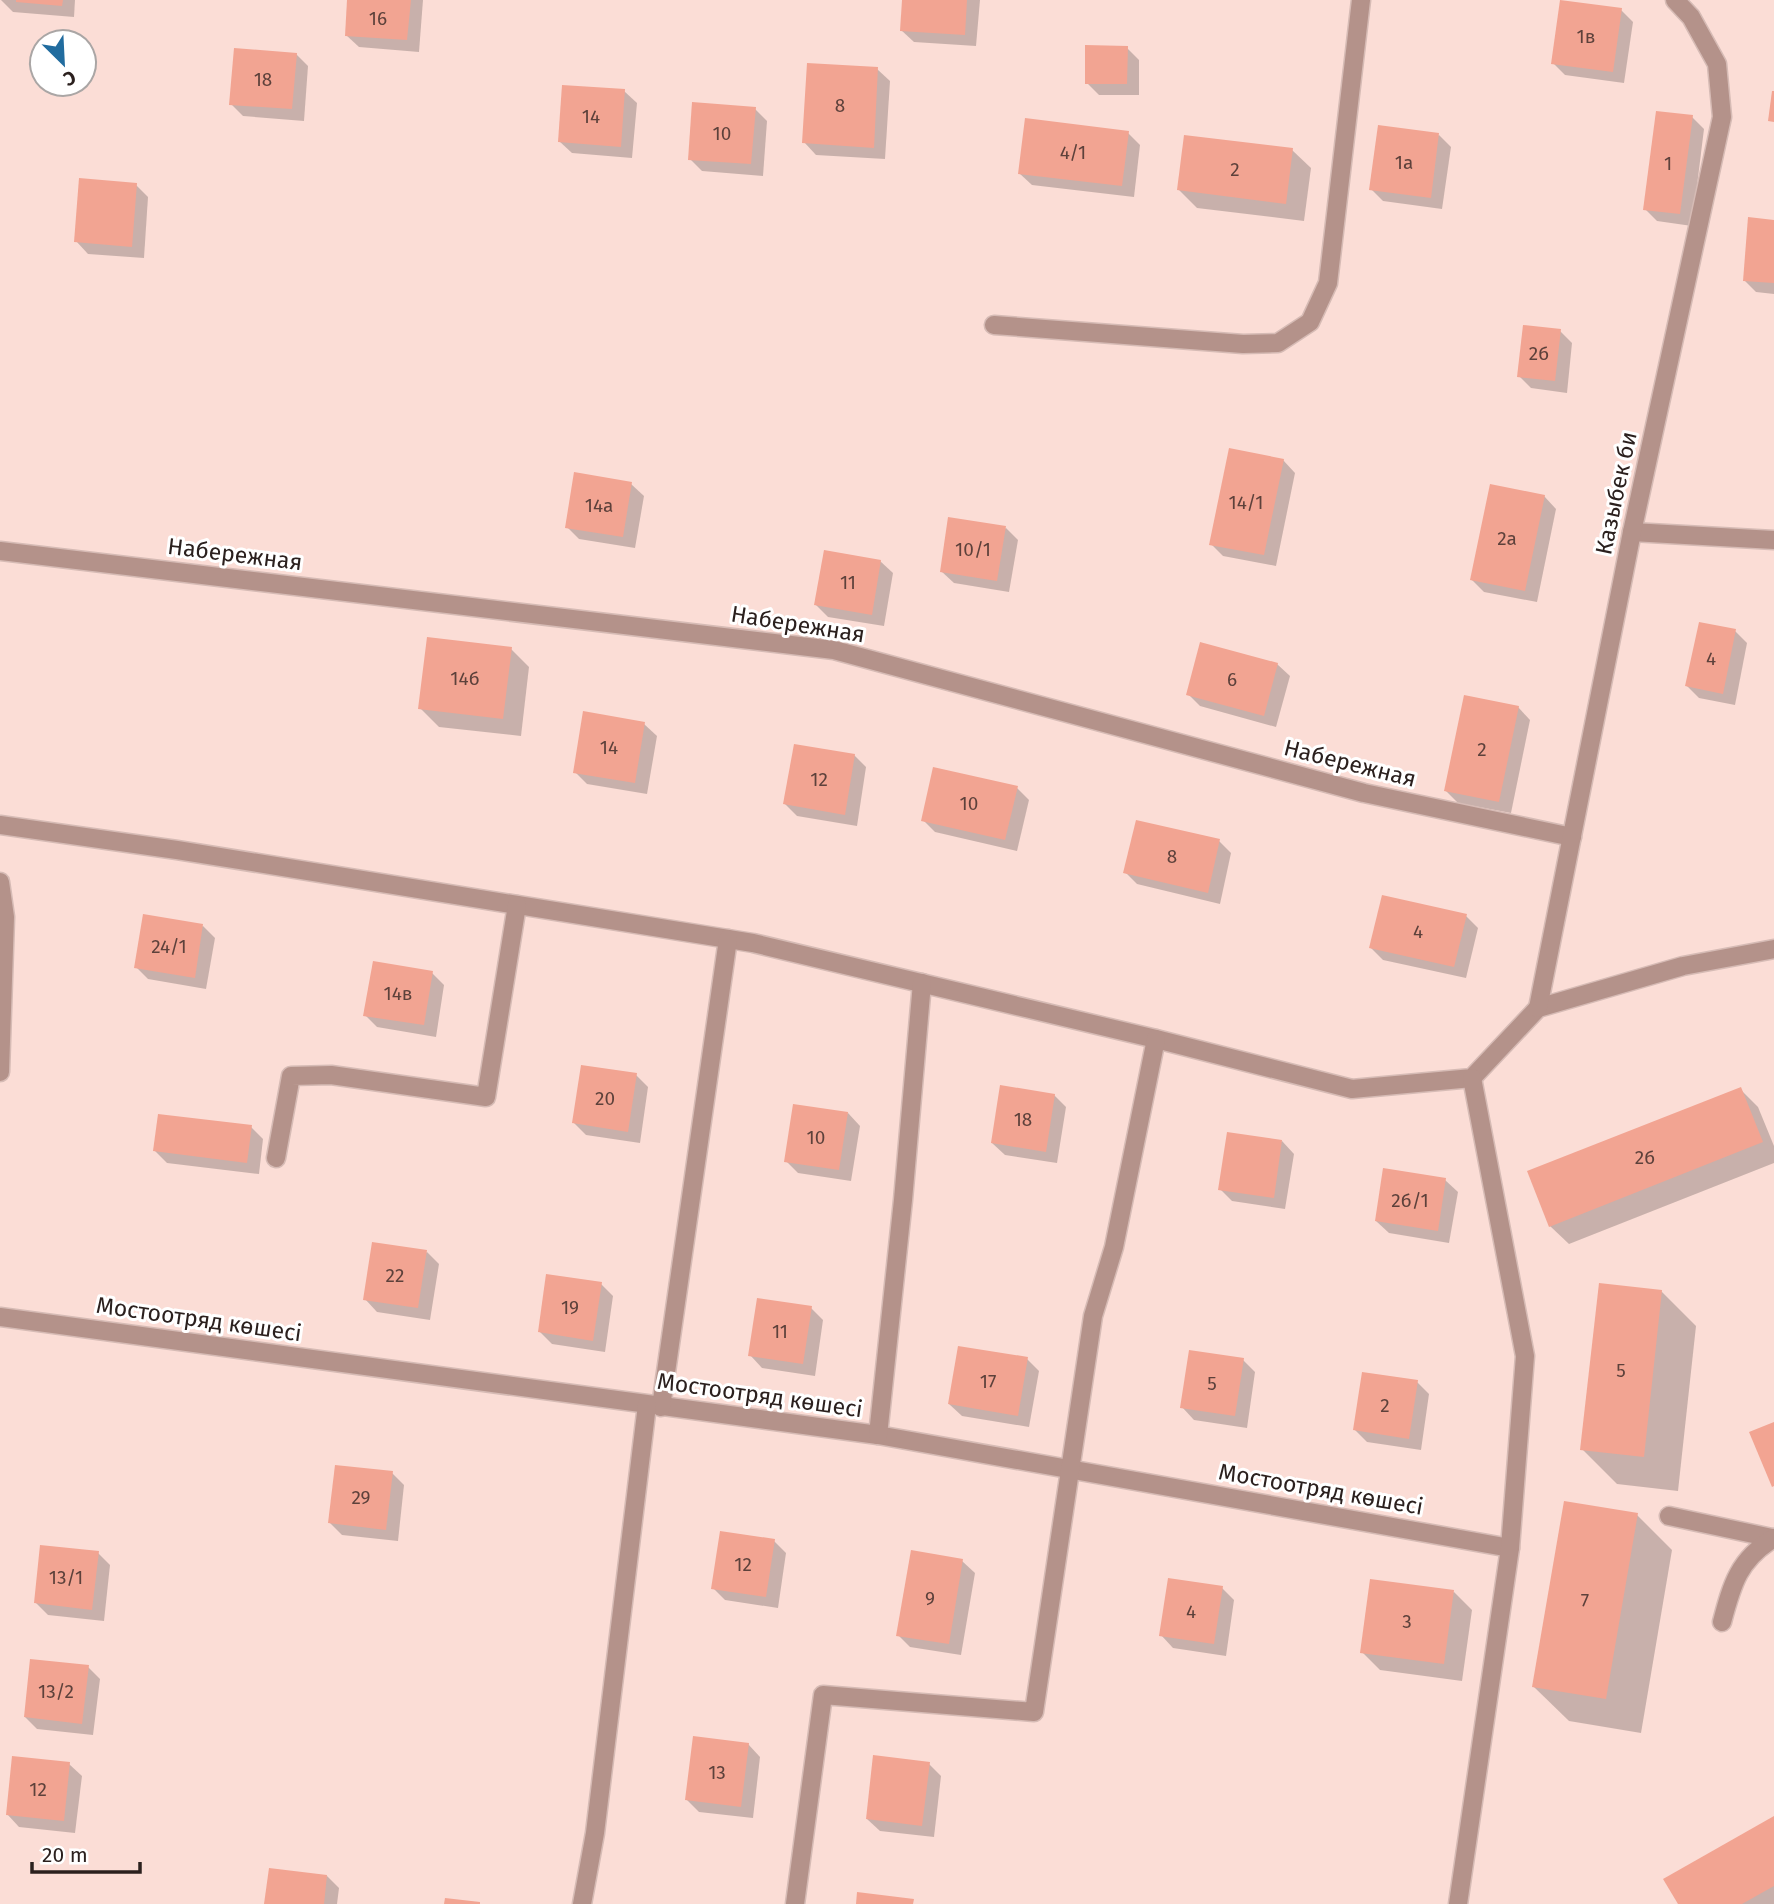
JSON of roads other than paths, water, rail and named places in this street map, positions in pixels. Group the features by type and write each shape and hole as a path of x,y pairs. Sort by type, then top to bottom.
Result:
{"street":[{"path":"994,325 1243,344 1278,344 1310,322 1328,283 1361,0"},
{"name":"Казыбек би","path":"1538,1007 1632,532 1722,117 1717,64 1691,17 1675,0"},
{"path":"1632,532 1774,540"},
{"name":"Набережная","path":"0,551 834,650 1364,793 1572,837"},
{"path":"0,825 177,850 753,943 1156,1039 1352,1089 1472,1078 1538,1007 1683,965 1774,949"},
{"path":"0,881 5,917 0,1073"},
{"path":"276,1158 291,1076 331,1075 486,1097 517,905"},
{"path":"582,1904 654,1406 728,939"},
{"path":"878,1435 922,983"},
{"path":"795,1904 823,1695 1034,1712 1093,1316 1114,1247 1156,1039"},
{"path":"1458,1904 1510,1548 1525,1356 1472,1078"},
{"name":"Мостоотряд көшесі","path":"0,1317 878,1435 1510,1548"},
{"path":"1669,1516 1773,1538"},
{"path":"1722,1622 1732,1584 1742,1567 1747,1559 1773,1538"}]}
